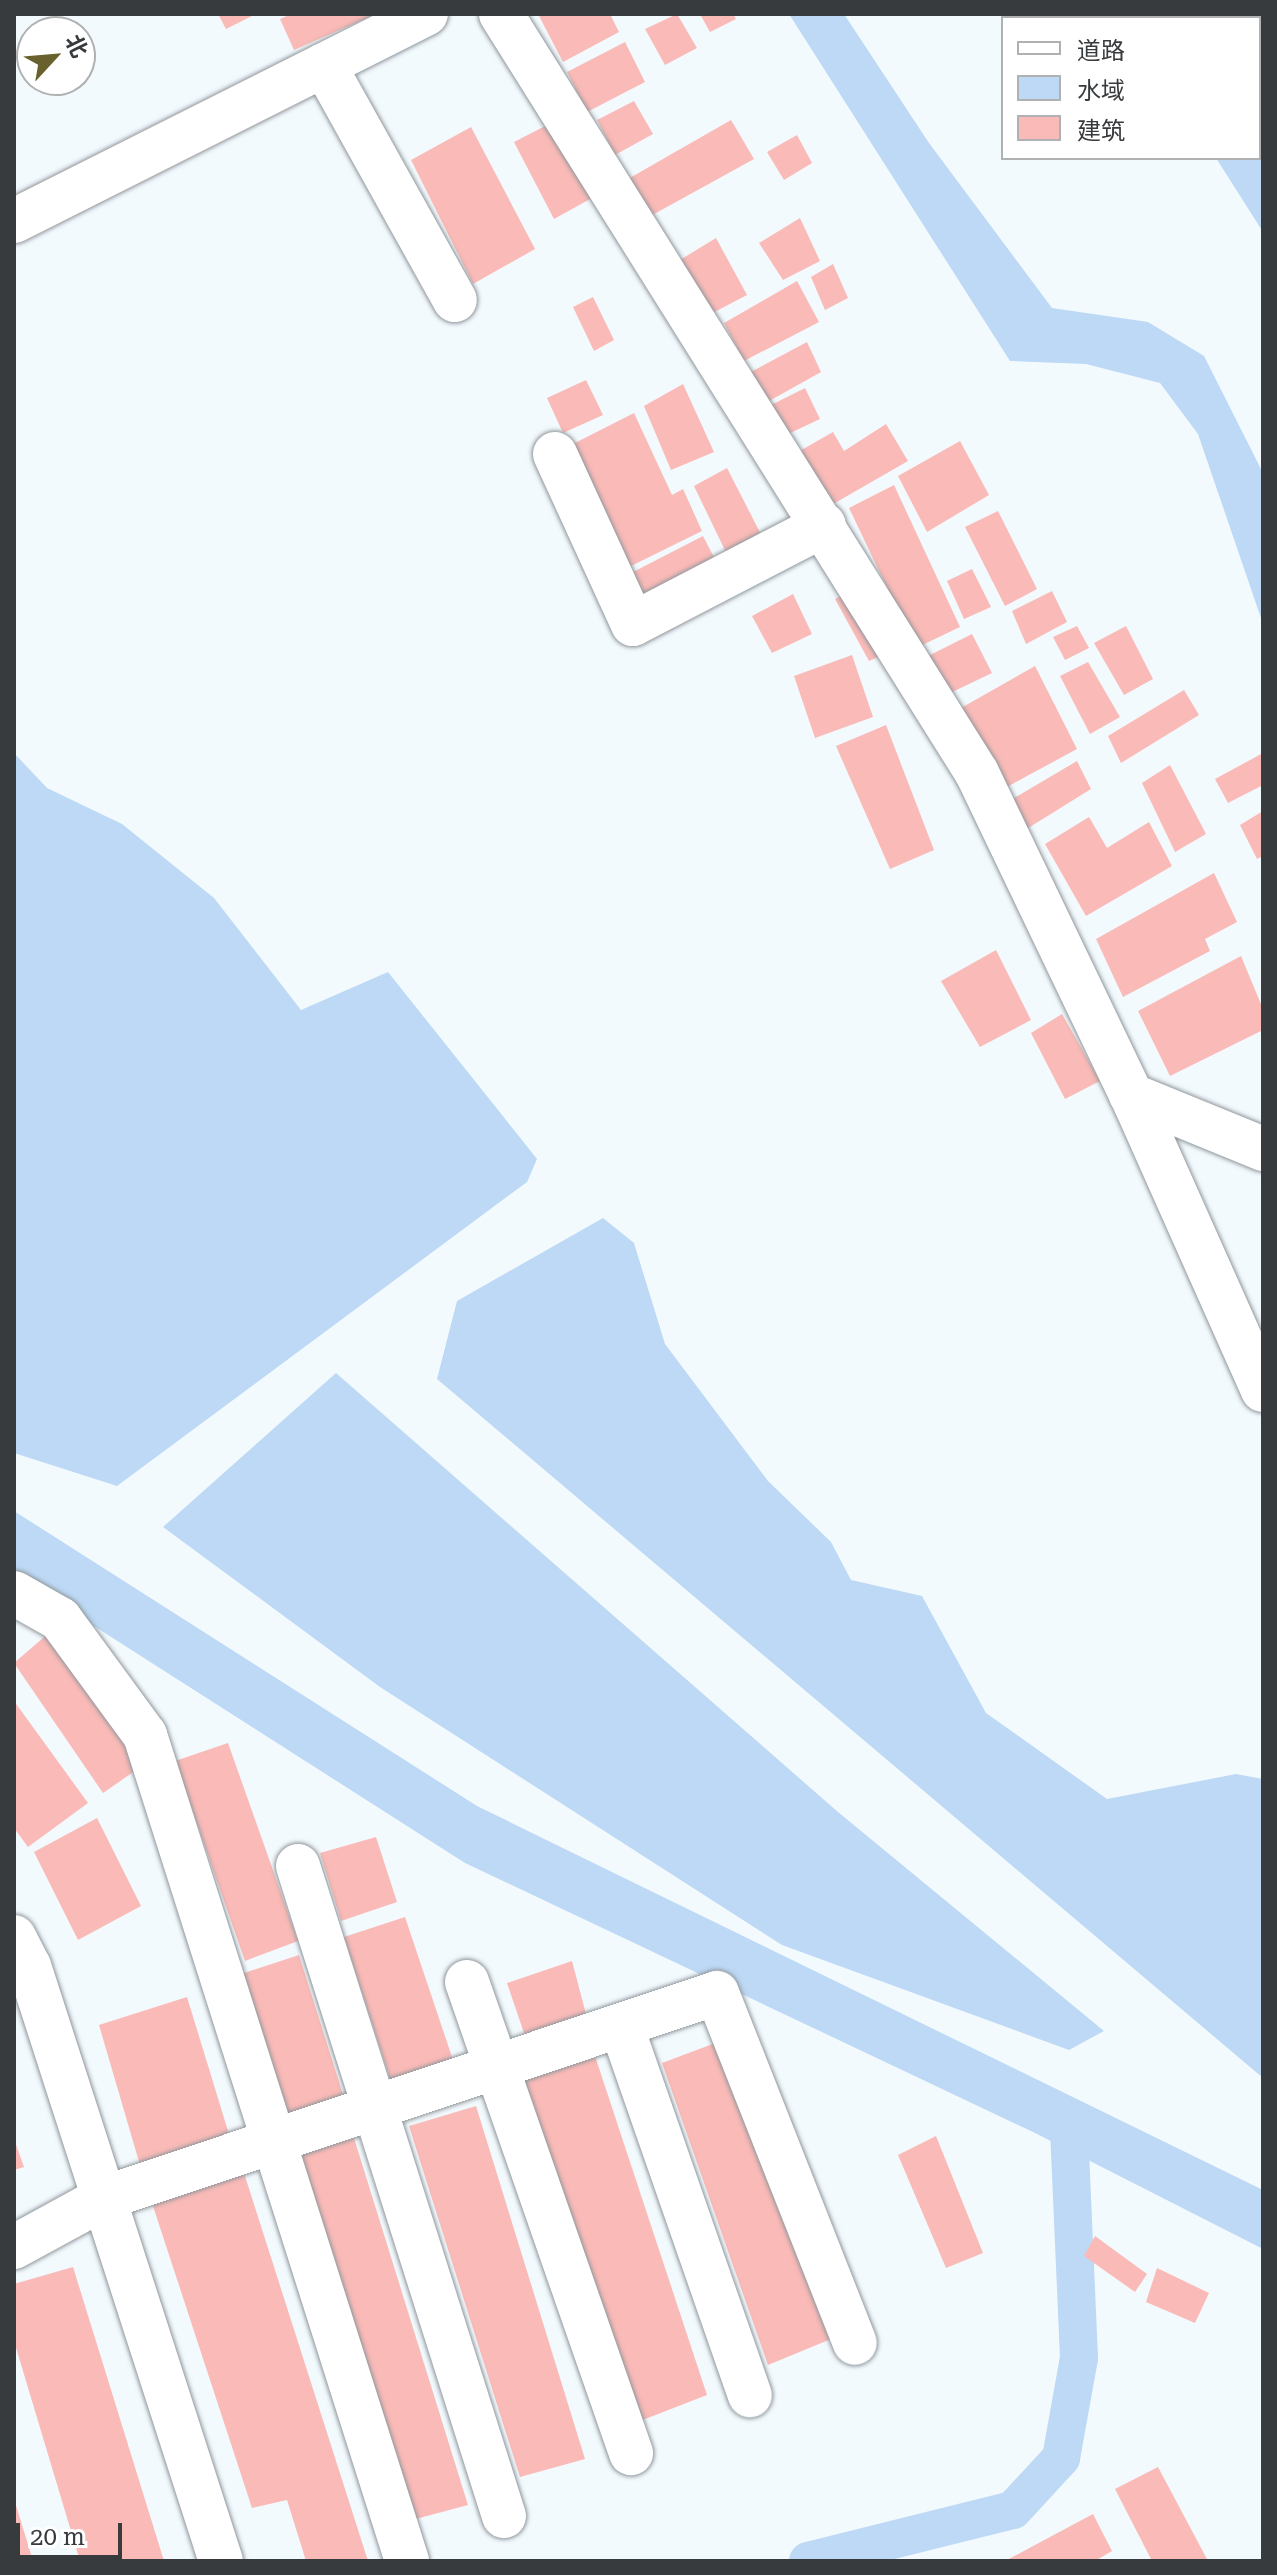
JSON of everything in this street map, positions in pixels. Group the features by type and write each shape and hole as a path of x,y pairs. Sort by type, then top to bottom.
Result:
{"street":[{"path":"14,221 426,14"},
{"path":"501,14 977,773 1131,1095 1263,1390"},
{"path":"324,65 455,300"},
{"path":"555,454 633,624 824,525"},
{"path":"1131,1095 1263,1149"},
{"path":"14,1593 60,1619 145,1735 407,2561"},
{"path":"298,1866 504,2516"},
{"path":"14,1937 29,1966 221,2561"},
{"path":"467,1982 631,2453"},
{"path":"14,2247 104,2198 622,2028 717,1993 855,2343"},
{"path":"622,2028 750,2395"}],"water":[{"path":"789,14 844,14 929,143 1052,308 1148,322 1204,356 1263,473 1263,624 1198,434 1160,383 1086,364 1010,361"},
{"path":"1126,14 1263,14 1263,232 1217,160 1261,160 1261,16"},
{"path":"14,753 47,788 122,824 214,898 301,1010 388,972 537,1159 527,1182 117,1486 14,1453"},
{"path":"603,1218 634,1243 665,1344 768,1481 831,1542 851,1580 922,1596 986,1713 1107,1799 1236,1774 1263,1779 1263,2078 437,1379 457,1301"},
{"path":"336,1373 838,1812 1104,2031 1069,2050 782,1945 380,1687 163,1527"},
{"path":"14,1511 477,1806 1263,2190 1263,2249 1033,2132 465,1863 14,1575"}],"building":[{"path":"218,14 256,14 226,29"},
{"path":"291,14 376,14 294,50 280,19"},
{"path":"538,14 610,14 619,32 563,62"},
{"path":"677,14 697,48 665,65 645,29"},
{"path":"700,14 733,14 736,19 710,32"},
{"path":"625,42 645,82 587,112 567,72"},
{"path":"634,101 653,134 615,155 597,120"},
{"path":"731,120 754,159 647,218 628,179"},
{"path":"553,122 592,198 554,219 514,142"},
{"path":"471,127 535,249 473,284 411,160"},
{"path":"797,135 812,163 784,180 767,152"},
{"path":"800,218 820,261 783,280 759,243"},
{"path":"716,238 747,295 705,317 675,263"},
{"path":"833,264 848,298 825,310 811,277"},
{"path":"797,281 819,322 744,361 724,323"},
{"path":"593,297 614,340 594,351 573,307"},
{"path":"807,342 821,372 762,405 745,375"},
{"path":"586,380 603,415 563,433 547,398"},
{"path":"683,384 714,452 671,470 644,406"},
{"path":"805,388 820,419 786,435 771,405"},
{"path":"634,413 672,495 683,489 702,531 627,568 571,445"},
{"path":"886,424 908,461 828,507 798,452 833,432 844,451"},
{"path":"960,441 989,495 927,532 898,476"},
{"path":"727,468 768,548 733,567 694,486"},
{"path":"894,485 960,627 916,648 849,508"},
{"path":"998,511 1037,589 1005,606 965,527"},
{"path":"703,536 721,571 649,606 633,572"},
{"path":"972,569 991,607 964,619 947,581"},
{"path":"855,589 890,652 869,661 835,599"},
{"path":"1052,591 1067,622 1026,644 1012,611"},
{"path":"793,594 812,634 772,653 752,616"},
{"path":"1077,626 1089,648 1065,660 1053,637"},
{"path":"1126,626 1153,679 1124,695 1094,643"},
{"path":"972,634 992,673 946,695 926,657"},
{"path":"852,655 873,717 815,738 794,676"},
{"path":"1088,662 1120,717 1090,734 1060,676"},
{"path":"1035,666 1077,749 1003,789 961,708"},
{"path":"1184,690 1199,715 1121,763 1108,736"},
{"path":"886,725 934,850 890,869 836,746"},
{"path":"1263,753 1263,785 1228,803 1215,779"},
{"path":"1077,761 1091,789 1025,830 1009,801"},
{"path":"1170,765 1206,834 1175,852 1142,783"},
{"path":"1263,811 1263,856 1257,859 1240,825"},
{"path":"1089,817 1107,848 1149,822 1172,866 1086,916 1045,844"},
{"path":"1214,873 1237,922 1205,939 1210,951 1123,997 1096,939"},
{"path":"996,950 1031,1020 980,1047 941,981"},
{"path":"1241,956 1263,1009 1263,1030 1170,1076 1138,1011"},
{"path":"1062,1014 1100,1081 1065,1099 1031,1033"},
{"path":"50,1632 145,1764 103,1793 14,1663"},
{"path":"14,1701 88,1803 28,1847 14,1828"},
{"path":"228,1743 298,1941 245,1961 175,1761"},
{"path":"97,1818 141,1906 78,1940 34,1852"},
{"path":"376,1837 397,1902 341,1921 320,1853"},
{"path":"405,1917 454,2063 392,2085 344,1937"},
{"path":"299,1955 346,2104 287,2125 235,1976"},
{"path":"572,1961 587,2018 525,2036 507,1983"},
{"path":"187,1997 232,2144 142,2172 99,2025"},
{"path":"718,2042 831,2339 768,2365 662,2063"},
{"path":"594,2053 707,2395 640,2421 521,2079"},
{"path":"476,2106 585,2459 520,2477 409,2126"},
{"path":"936,2136 983,2253 946,2268 898,2155"},
{"path":"354,2138 468,2505 412,2520 297,2153"},
{"path":"14,2139 24,2167 14,2170"},
{"path":"244,2173 368,2561 306,2561 287,2500 252,2508 151,2200"},
{"path":"1095,2236 1147,2274 1135,2292 1084,2256"},
{"path":"73,2267 164,2561 80,2561 14,2341 14,2284"},
{"path":"1157,2268 1209,2293 1195,2323 1146,2302"},
{"path":"1158,2467 1208,2561 1152,2561 1115,2489"},
{"path":"15,2502 33,2561 14,2561"},
{"path":"1093,2514 1112,2551 1095,2561 1005,2561"}],"waterway":[{"path":"808,2561 1013,2510 1061,2458 1079,2358 1069,2129"}]}
